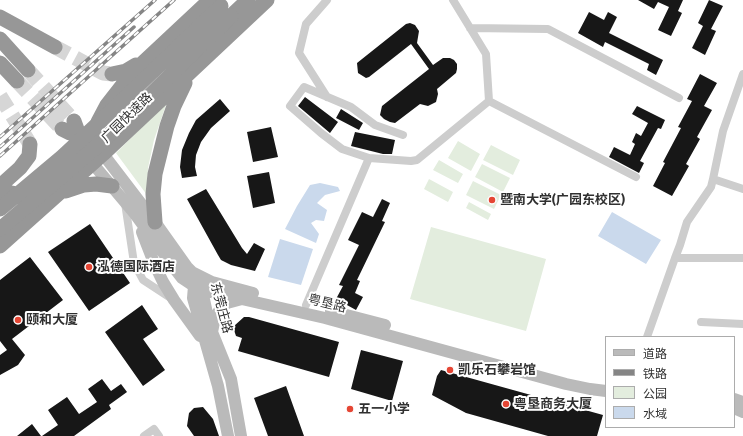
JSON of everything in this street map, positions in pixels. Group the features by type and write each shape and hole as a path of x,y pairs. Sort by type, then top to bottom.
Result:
{"highway":[{"name":"广园快速路","path":"0,209 62,157 223,5 248,0"},
{"path":"0,246 98,159 190,74 266,0"},
{"name":"广园快速路","path":"0,229 102,142 223,5"},
{"path":"112,74 126,71 144,61 223,5"},
{"path":"0,16 55,47"},
{"path":"0,40 28,70"},
{"path":"144,61 142,76 145,84 158,93 169,93"},
{"path":"53,198 68,175 83,142 100,118 107,105 132,73 144,61"},
{"path":"0,63 17,81"},
{"path":"155,222 153,194 155,174 167,126 176,101 190,74"},
{"path":"68,125 98,159"},
{"path":"83,142 110,138 130,129"},
{"path":"0,186 20,168 29,156 30,144"},
{"path":"53,198 81,186 96,184 112,186"},
{"path":"0,193 12,193 24,199 26,204 26,213 18,230"}],"main road":[{"name":"粤垦路","path":"98,159 155,222 198,283"},
{"name":"粤垦路","path":"98,159 112,186 135,214 182,278 243,299 325,318 558,382 605,391"},
{"path":"135,214 163,282 206,345"},
{"name":"粤垦路","path":"198,283 212,282 306,305 393,327 588,382 605,384"},
{"name":"东莞庄路","path":"198,283 212,333 230,379 241,436"},
{"name":"东莞庄路","path":"198,283 193,298 218,386 228,436"},
{"path":"212,333 215,317 221,308 227,303 243,299"}],"street":[{"path":"327,0 306,24 299,53 327,97"},
{"path":"453,0 486,54 489,101"},
{"path":"470,28 548,30 679,98"},
{"path":"647,336 680,246 687,222 711,187 714,179 723,131 743,74"},
{"path":"403,135 375,125 350,107 304,87 290,106 342,149 369,158 412,161 417,160 489,101"},
{"path":"489,101 636,177"},
{"path":"306,305 369,158"},
{"path":"714,179 743,189"},
{"path":"125,202 134,263 143,280 174,300"},
{"path":"675,258 743,258"},
{"path":"701,322 743,324"},
{"path":"144,436 154,429 159,436"}],"green space":[{"path":"167,102 154,140 148,168 147,195 116,153"},
{"path":"458,141 480,154 471,171 448,158"},
{"path":"491,145 520,160 513,175 483,160"},
{"path":"439,160 463,174 458,183 433,170"},
{"path":"482,164 510,178 503,192 475,177"},
{"path":"429,179 453,192 448,202 424,189"},
{"path":"473,181 501,195 494,209 466,195"},
{"path":"469,202 491,214 488,220 466,208"},
{"path":"431,227 546,259 526,331 410,299"}],"water":[{"path":"320,183 338,187 340,191 325,195 317,203 327,210 324,221 316,220 311,223 319,234 316,243 285,229 310,185"},
{"path":"612,212 661,240 646,264 598,236"},
{"path":"280,239 313,249 301,285 268,277"}],"building":[{"path":"638,0 683,0 678,11 682,13 671,36 658,30 669,7 658,2 654,9"},
{"path":"709,0 723,6 711,29 716,31 705,55 692,48 703,26 698,23"},
{"path":"589,12 604,20 608,12 617,17 609,33 663,60 656,75 647,70 649,64 605,42 603,47 578,33"},
{"path":"410,23 415,25 419,31 417,43 433,65 443,58 450,58 457,64 457,69 456,73 437,89 438,94 436,102 428,106 420,104 395,123 384,119 380,115 382,106 429,69 411,44 369,77 366,78 358,73 357,63 406,24"},
{"path":"700,74 717,83 704,106 712,110 697,137 700,139 686,164 689,166 672,196 653,186 665,163 663,162 681,128 678,127 692,101 687,99"},
{"path":"305,97 338,122 330,133 298,106"},
{"path":"220,99 230,111 211,128 201,142 196,155 195,167 197,176 182,178 180,167 182,150 189,133 196,120"},
{"path":"637,106 665,120 661,129 658,128 640,161 644,163 639,173 609,157 614,147 630,155 635,144 632,142 636,133 641,136 648,123 632,114"},
{"path":"341,109 363,123 359,130 336,118"},
{"path":"271,127 278,157 253,162 247,132"},
{"path":"355,132 395,140 392,154 383,154 351,146"},
{"path":"269,172 275,203 253,208 247,176"},
{"path":"206,189 247,254 254,243 265,249 255,271 231,265 221,260 218,255 187,199"},
{"path":"382,199 390,203 382,221 385,222 357,280 360,281 355,293 363,297 356,310 336,299 343,286 339,285 359,245 348,240 362,212 373,217"},
{"name":"泓德国际酒店","path":"90,224 130,283 89,311 48,252"},
{"name":"颐和大厦","path":"30,257 63,300 12,339 25,355 18,365 0,375 0,355 7,350 0,341 0,280"},
{"path":"142,305 158,329 143,339 165,370 143,386 105,332"},
{"path":"244,317 249,317 339,342 329,377 238,351 242,338 236,336 234,326"},
{"path":"361,350 403,361 392,401 351,389"},
{"name":"粤垦商务大厦","path":"441,370 603,415 597,436 548,436 466,413 432,395 437,376"},
{"path":"102,379 111,391 121,384 127,392 109,405 111,409 74,436 42,436 58,425 48,410 67,397 79,414 97,402 88,389"},
{"path":"286,386 304,436 268,436 254,398"},
{"path":"203,407 213,419 219,436 194,436 187,426 189,413 194,408"},
{"path":"32,424 41,436 17,436"}],"tunnel":[{"path":"55,47 103,73 112,74"},
{"path":"28,70 74,121"},
{"path":"17,81 62,129"},
{"path":"0,96 30,144"}],"railway":[{"path":"0,137 155,0"},
{"path":"0,156 174,0"},
{"path":"0,147 134,27"}],"place":[{"name":"暨南大学(广园东校区)","path":"492,200"},
{"name":"泓德国际酒店","path":"89,267"},
{"name":"颐和大厦","path":"18,320"},
{"name":"凯乐石攀岩馆","path":"450,370"},
{"name":"粤垦商务大厦","path":"506,404"},
{"name":"五一小学","path":"350,409"}]}
